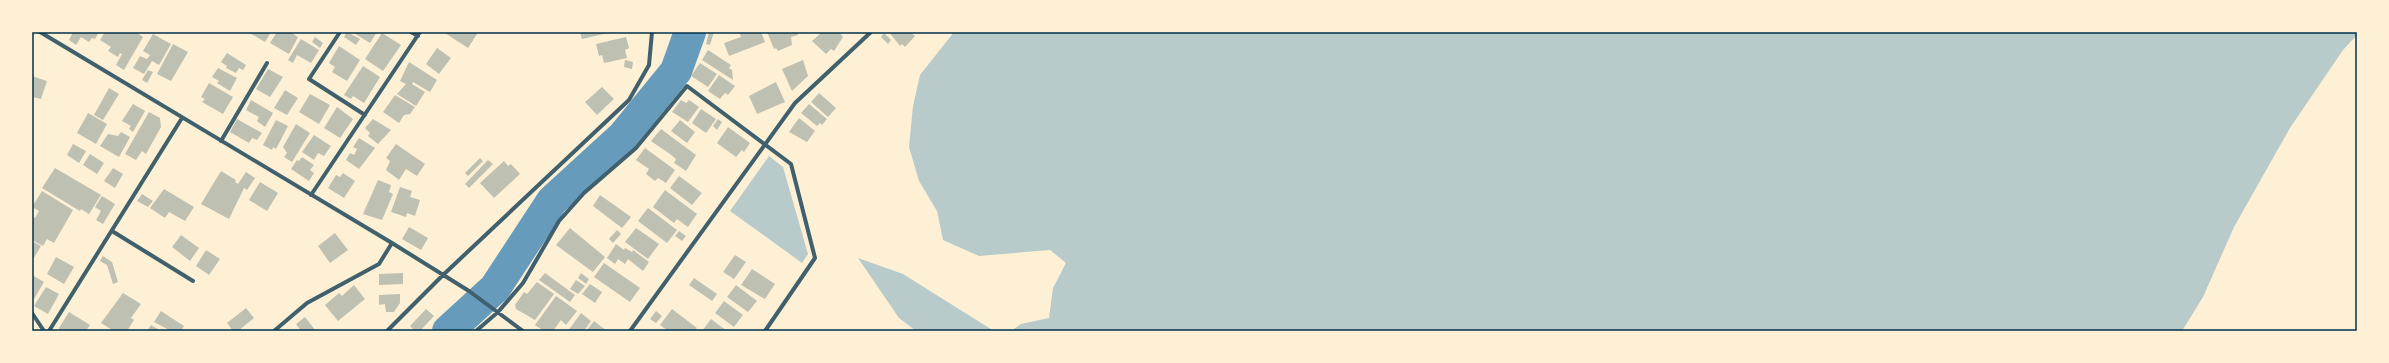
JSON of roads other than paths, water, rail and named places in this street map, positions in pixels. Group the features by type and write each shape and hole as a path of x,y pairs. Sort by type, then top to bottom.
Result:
{"street":[{"path":"40,32 392,243 469,292 523,331"},
{"path":"340,32 310,79 364,115"},
{"path":"312,195 419,34 411,32"},
{"path":"387,331 443,275 629,100 648,65 652,32"},
{"path":"630,331 795,103 871,32"},
{"path":"221,141 267,63"},
{"path":"476,331 498,312 523,283 559,221 584,193 636,148 686,86 791,164 815,258 766,331"},
{"path":"49,331 182,118"},
{"path":"112,230 193,281"},
{"path":"274,331 307,303 379,264 392,243"},
{"path":"32,313 44,331"}],"waterway":[{"path":"448,331 495,288 552,201 623,136 676,71 690,32"}]}
